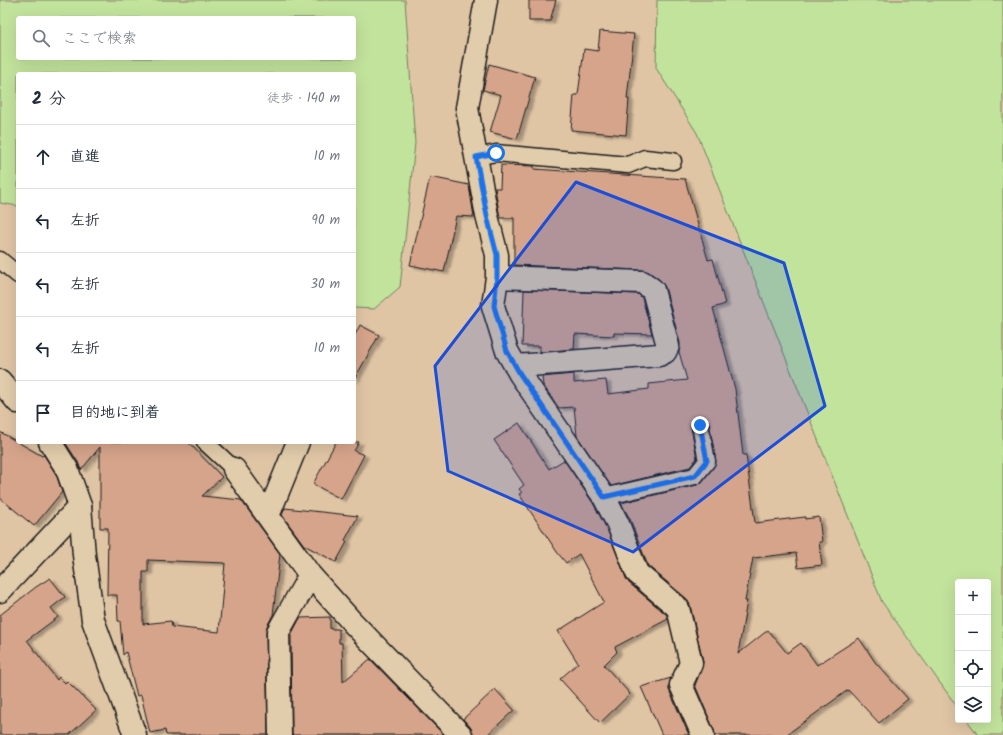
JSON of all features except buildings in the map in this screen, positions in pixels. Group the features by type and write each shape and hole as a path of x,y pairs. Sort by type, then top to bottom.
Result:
{"street":[{"path":"486,0 467,108 487,216 497,255 497,277 494,306 507,351 604,497 618,524 637,573 678,608 691,663 681,685 703,735"},
{"path":"497,277 642,282 653,290 668,346 665,352 659,355 516,366"},
{"path":"0,381 16,400"},
{"path":"51,444 67,469 80,506 84,555 93,620 134,735"},
{"path":"268,516 297,444"},
{"path":"234,469 310,575 353,623 461,735"},
{"path":"0,591 80,506"},
{"path":"280,735 278,632 310,575"}],"lane":[{"path":"476,157 496,153 628,165 645,158 673,161"},
{"path":"0,260 16,272"},
{"path":"604,497 695,476 707,461 700,425"},
{"path":"207,444 234,469"}],"highlighted area":[{"path":"576,182 784,263 825,406 633,552 448,471 435,366"}],"green space":[{"path":"0,0 405,0 415,143 400,287 374,309 356,308 356,72 16,72 16,206 0,203"},
{"path":"657,0 1003,0 1003,735 978,735 969,723 991,723 991,579 955,579 955,704 882,602 697,133 656,68"}],"route":[{"path":"496,153 476,157 487,216 497,255 497,277 494,306 507,351 520,374 604,497 695,476 707,461 700,425"}]}
